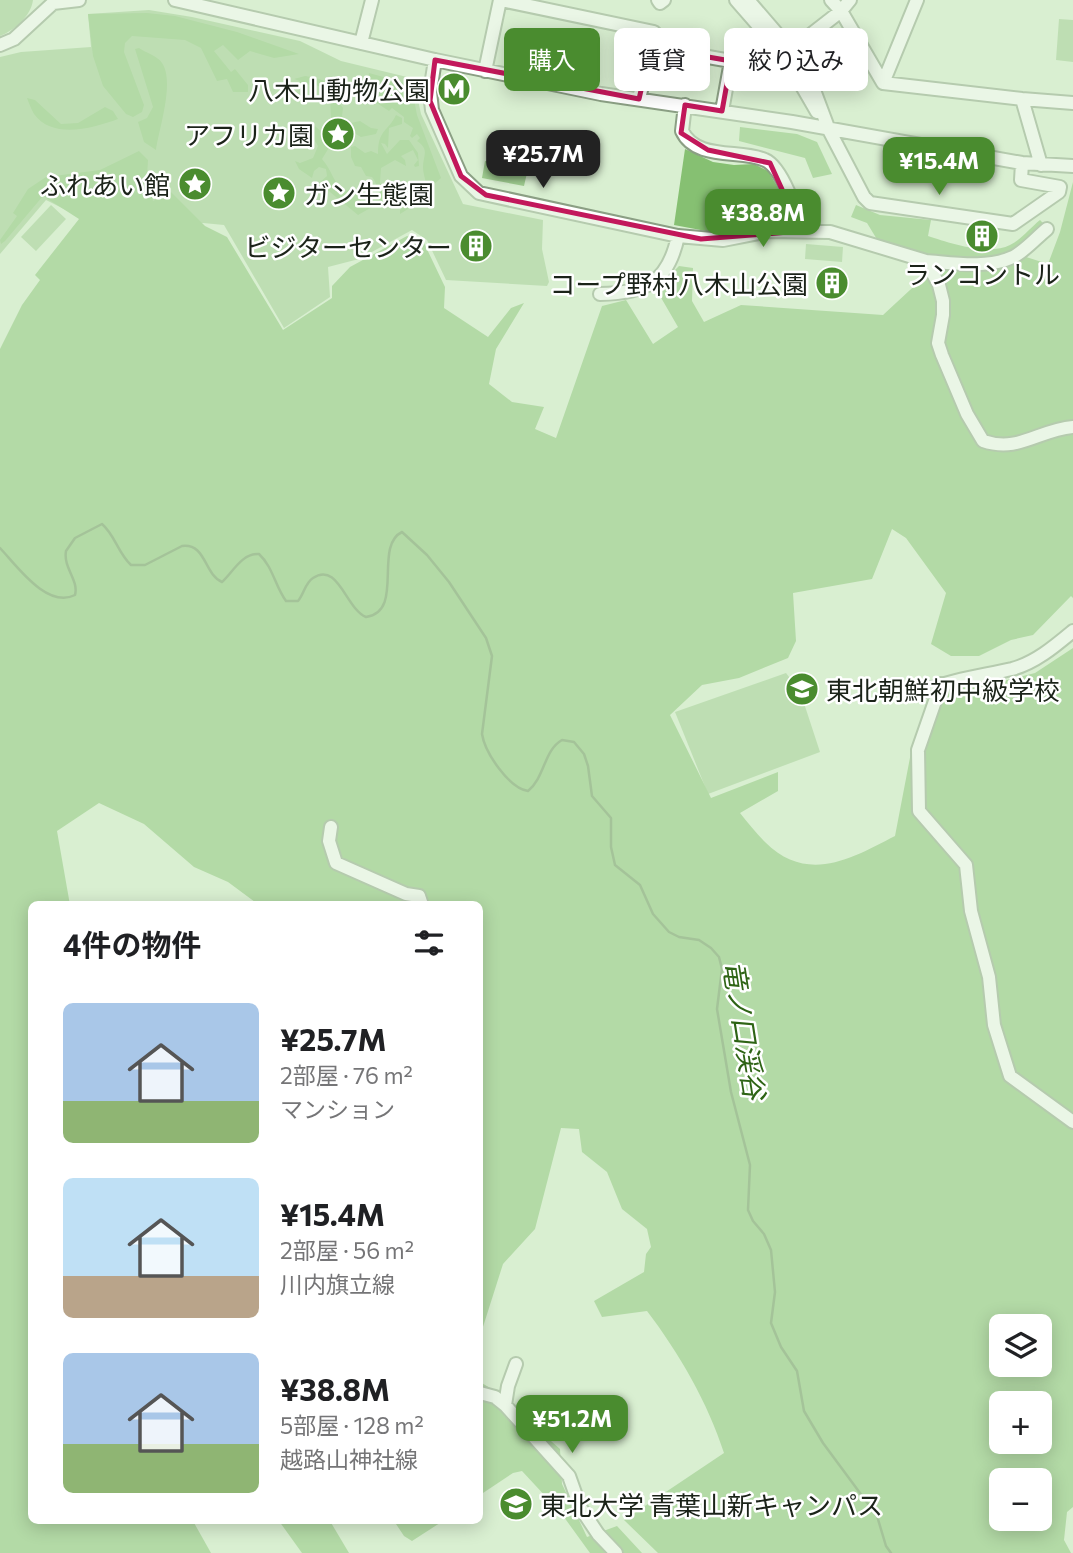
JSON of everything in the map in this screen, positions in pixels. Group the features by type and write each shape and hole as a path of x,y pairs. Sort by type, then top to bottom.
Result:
{"street":[{"path":"0,45 14,38 51,2 79,0"},
{"path":"174,0 233,6 361,43 485,71 1022,163 1073,166"},
{"path":"361,43 372,0"},
{"path":"485,71 500,0 649,28"},
{"path":"659,0 660,3 664,0"},
{"path":"736,0 784,55 829,130 864,197 870,203 1013,224 1059,192 1060,187 1021,180 1022,163"},
{"path":"748,0 772,28"},
{"path":"831,0 841,11 883,83"},
{"path":"819,28 850,0"},
{"path":"883,83 917,0"},
{"path":"710,57 731,61 722,111"},
{"path":"435,60 430,92 432,110 461,176 472,189 485,195 678,236 723,240 769,231 831,232 926,261 971,264 1014,257 1047,229"},
{"path":"883,83 1073,103"},
{"path":"639,99 641,91"},
{"path":"814,91 829,130"},
{"path":"1022,99 1041,165"},
{"path":"685,105 681,131 690,141 708,150 757,158 770,163 798,213 802,231"},
{"path":"600,294 636,291 660,277 671,263 678,236"},
{"path":"926,261 939,285 943,300 938,343 967,414 983,441 997,446 1010,446 1059,428 1073,426"},
{"path":"926,691 941,684 1013,668 1037,658 1073,631"},
{"path":"941,684 918,750 919,811 966,865 971,911 989,977 994,1025 1010,1076 1073,1122"},
{"path":"331,827 329,841 337,863 406,894 419,896 421,901"},
{"path":"505,1405 508,1385 516,1364"},
{"path":"483,1394 495,1397 505,1405 569,1476 580,1507 598,1534 616,1553"}],"highlighted area":[{"path":"651,47 731,61 722,111 685,105 681,133 708,150 770,163 801,231 701,239 486,195 461,176 430,101 435,60 639,99"}],"green space":[{"path":"0,0 33,0 29,12 21,22 0,36"},
{"path":"149,10 300,41 341,61 407,77 416,90 421,114 463,204 543,220 542,249 549,282 547,286 446,280 427,240 412,230 359,259 328,267 330,297 284,328 224,225 203,223 116,235 46,200 0,254 0,57 21,52 91,47 88,14"},
{"path":"147,13 175,16 237,32 299,54 274,58 250,51 238,60 223,45 214,51 231,72 235,69 248,85 248,92 233,92 227,79 217,81 201,48 185,40 132,36 125,43 124,52 144,105 142,112 133,117 126,114 103,86 93,56 88,14"},
{"path":"1059,19 1073,20 1073,62 1056,60"},
{"path":"139,48 158,58 166,71 167,93 156,150 144,142 138,122 147,118 153,107 135,49"},
{"path":"369,73 405,83 413,94 417,115 441,178 430,188 430,208 428,201 424,199 400,214 400,210 427,191 423,170 425,150 417,141 420,138 417,134 412,138 410,136 413,128 404,122 404,117 366,96 366,89 371,92 376,87 368,78"},
{"path":"305,76 327,83 343,108 342,116 351,123 360,121 378,129 376,134 361,137 345,128 349,124 343,118 331,119 330,95 320,87 304,85 288,93 300,81 294,79"},
{"path":"27,98 35,100 61,124 78,123 105,107 113,111 118,119 74,130 52,127 34,114"},
{"path":"396,115 402,118 402,124 389,128 388,148 381,143 387,154 400,140 409,140 418,153 419,166 414,165 418,160 413,150 401,156 406,166 395,160 381,168 380,183 387,196 358,215 319,183 327,176 326,169 319,167 312,178 299,169 295,161 300,163 313,158 318,146 309,131 315,126 328,138 330,146 322,159 337,184 344,192 354,187 361,201 371,202 376,193 376,184 372,177 366,176 361,167 355,166 351,147 355,146 365,153 371,151 378,154 382,135"},
{"path":"740,127 797,134 817,142 832,174 813,178 805,158 739,141"},
{"path":"496,130 535,138 524,186 482,178 485,161 491,162 494,144 489,143 491,134 495,134"},
{"path":"685,149 713,162 754,164 768,171 792,211 793,220 789,226 722,234 674,225"},
{"path":"139,151 148,160 147,177 153,201 171,192 205,226 227,237 283,330 332,298 332,286 350,267 407,236 424,243 445,287 444,308 488,337 511,308 524,303 496,349 489,384 512,402 544,407 535,429 556,438 602,306 626,300 653,344 678,327 656,289 679,266 693,268 692,301 704,322 741,305 883,315 937,265 1023,256 1048,264 1060,232 1073,182 1073,598 1071,596 1033,635 1011,640 979,656 951,656 931,644 946,593 906,538 892,529 872,579 793,593 796,641 788,658 739,678 702,685 670,715 711,798 778,772 778,791 740,813 755,832 781,855 813,865 829,863 862,853 895,836 913,742 932,698 957,687 992,684 1035,673 1073,648 1073,1507 1067,1512 1064,1540 1071,1553 658,1553 624,1520 724,1453 692,1379 647,1311 602,1317 594,1301 644,1272 646,1254 651,1247 647,1229 622,1209 607,1172 582,1152 579,1129 561,1128 535,1229 503,1264 483,1327 483,901 254,901 228,882 194,867 144,824 99,803 57,831 69,901 28,901 28,1524 195,1524 211,1553 0,1553 0,349 22,305 40,280 35,275 79,219 43,196 1,244 0,240 17,216 13,213 28,189 46,177 100,170"},
{"path":"51,205 66,219 36,251 21,237"},
{"path":"856,205 880,215 931,220 928,236 980,249 1010,245 1040,220 1043,223 1021,245 1006,255 993,259 960,259 878,241 867,223 851,217"},
{"path":"806,244 843,247 842,262 805,259"},
{"path":"786,673 800,691 820,752 708,794 675,712"},
{"path":"483,1384 560,1449 562,1484 587,1537 617,1526 642,1553 590,1553 561,1513 522,1471 513,1473 483,1493"},
{"path":"281,1524 332,1524 349,1553 302,1553"},
{"path":"396,1524 438,1524 412,1541 404,1536"}],"waterway":[{"name":"竜ノ口渓谷","path":"0,548 33,584 54,596 64,598 75,595 76,590 66,551 75,538 102,524 131,565 145,565 182,546 190,546 196,549 212,573 222,582 243,560 259,554 268,565 286,601 298,601 308,583 322,574 335,581 366,617 378,612 384,604 390,550 394,539 402,532 427,555 449,582 486,638 492,656 482,734 499,768 513,784 528,791 538,779 556,744 562,740 574,742 584,754 592,796 611,818 611,847 615,865 640,885 653,914 669,932 679,937 699,940 719,957 722,969 717,1009 731,1092 750,1165 748,1210 771,1250 775,1292 771,1323 781,1347 797,1371 804,1411 823,1443 877,1516 886,1546 891,1553"}],"place":[{"name":"八木山動物公園","path":"454,89"},
{"name":"アフリカ園","path":"338,134"},
{"name":"ふれあい館","path":"195,184"},
{"name":"ガン生態園","path":"279,193"},
{"name":"ランコントル","path":"982,236"},
{"name":"ビジターセンター","path":"476,246"},
{"name":"コープ野村八木山公園","path":"832,283"},
{"name":"東北朝鮮初中級学校","path":"802,689"},
{"name":"東北大学 青葉山新キャンパス","path":"516,1504"}]}
